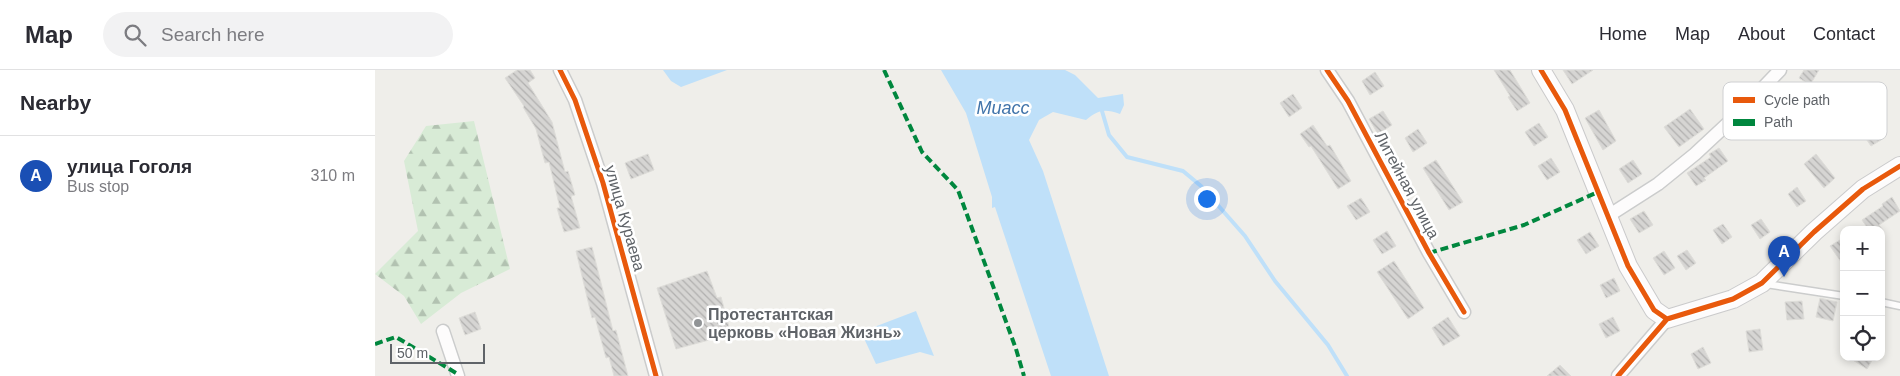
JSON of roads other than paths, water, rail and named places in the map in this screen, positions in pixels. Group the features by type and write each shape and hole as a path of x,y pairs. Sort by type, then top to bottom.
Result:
{"street":[{"name":"улица Кураева","path":"559,70 575,100 603,183 656,376"},
{"name":"Литейная улица","path":"1327,70 1348,101 1429,253 1464,312"},
{"path":"1541,70 1565,110 1629,266 1654,310 1667,319"},
{"path":"1768,82 1779,71"},
{"path":"1608,216 1658,184 1695,154 1723,126"},
{"path":"1618,376 1667,319 1733,299 1763,283 1814,232 1863,189 1900,166"},
{"path":"443,331 457,376"}],"lane":[{"path":"1763,283 1840,295"},
{"path":"1885,303 1900,306"}],"water":[{"path":"663,70 727,70 681,87 671,81"},
{"name":"Миасс","path":"941,70 1065,70 1075,75 1098,98 1123,94 1124,105 1120,114 1102,111 1086,120 1053,112 1039,120 1029,140 1043,171 1109,376 1051,376 995,207 992,208 992,197 966,113"},
{"path":"916,311 934,356 920,352 876,364 861,332"}],"waterway":[{"path":"1102,111 1109,135 1127,157 1183,171 1201,186 1245,236 1275,281 1328,345 1347,376"}],"place":[{"name":"улица Гоголя","path":"1784,277"},
{"name":"Протестантская церковь «Новая Жизнь»","path":"698,323"}]}
